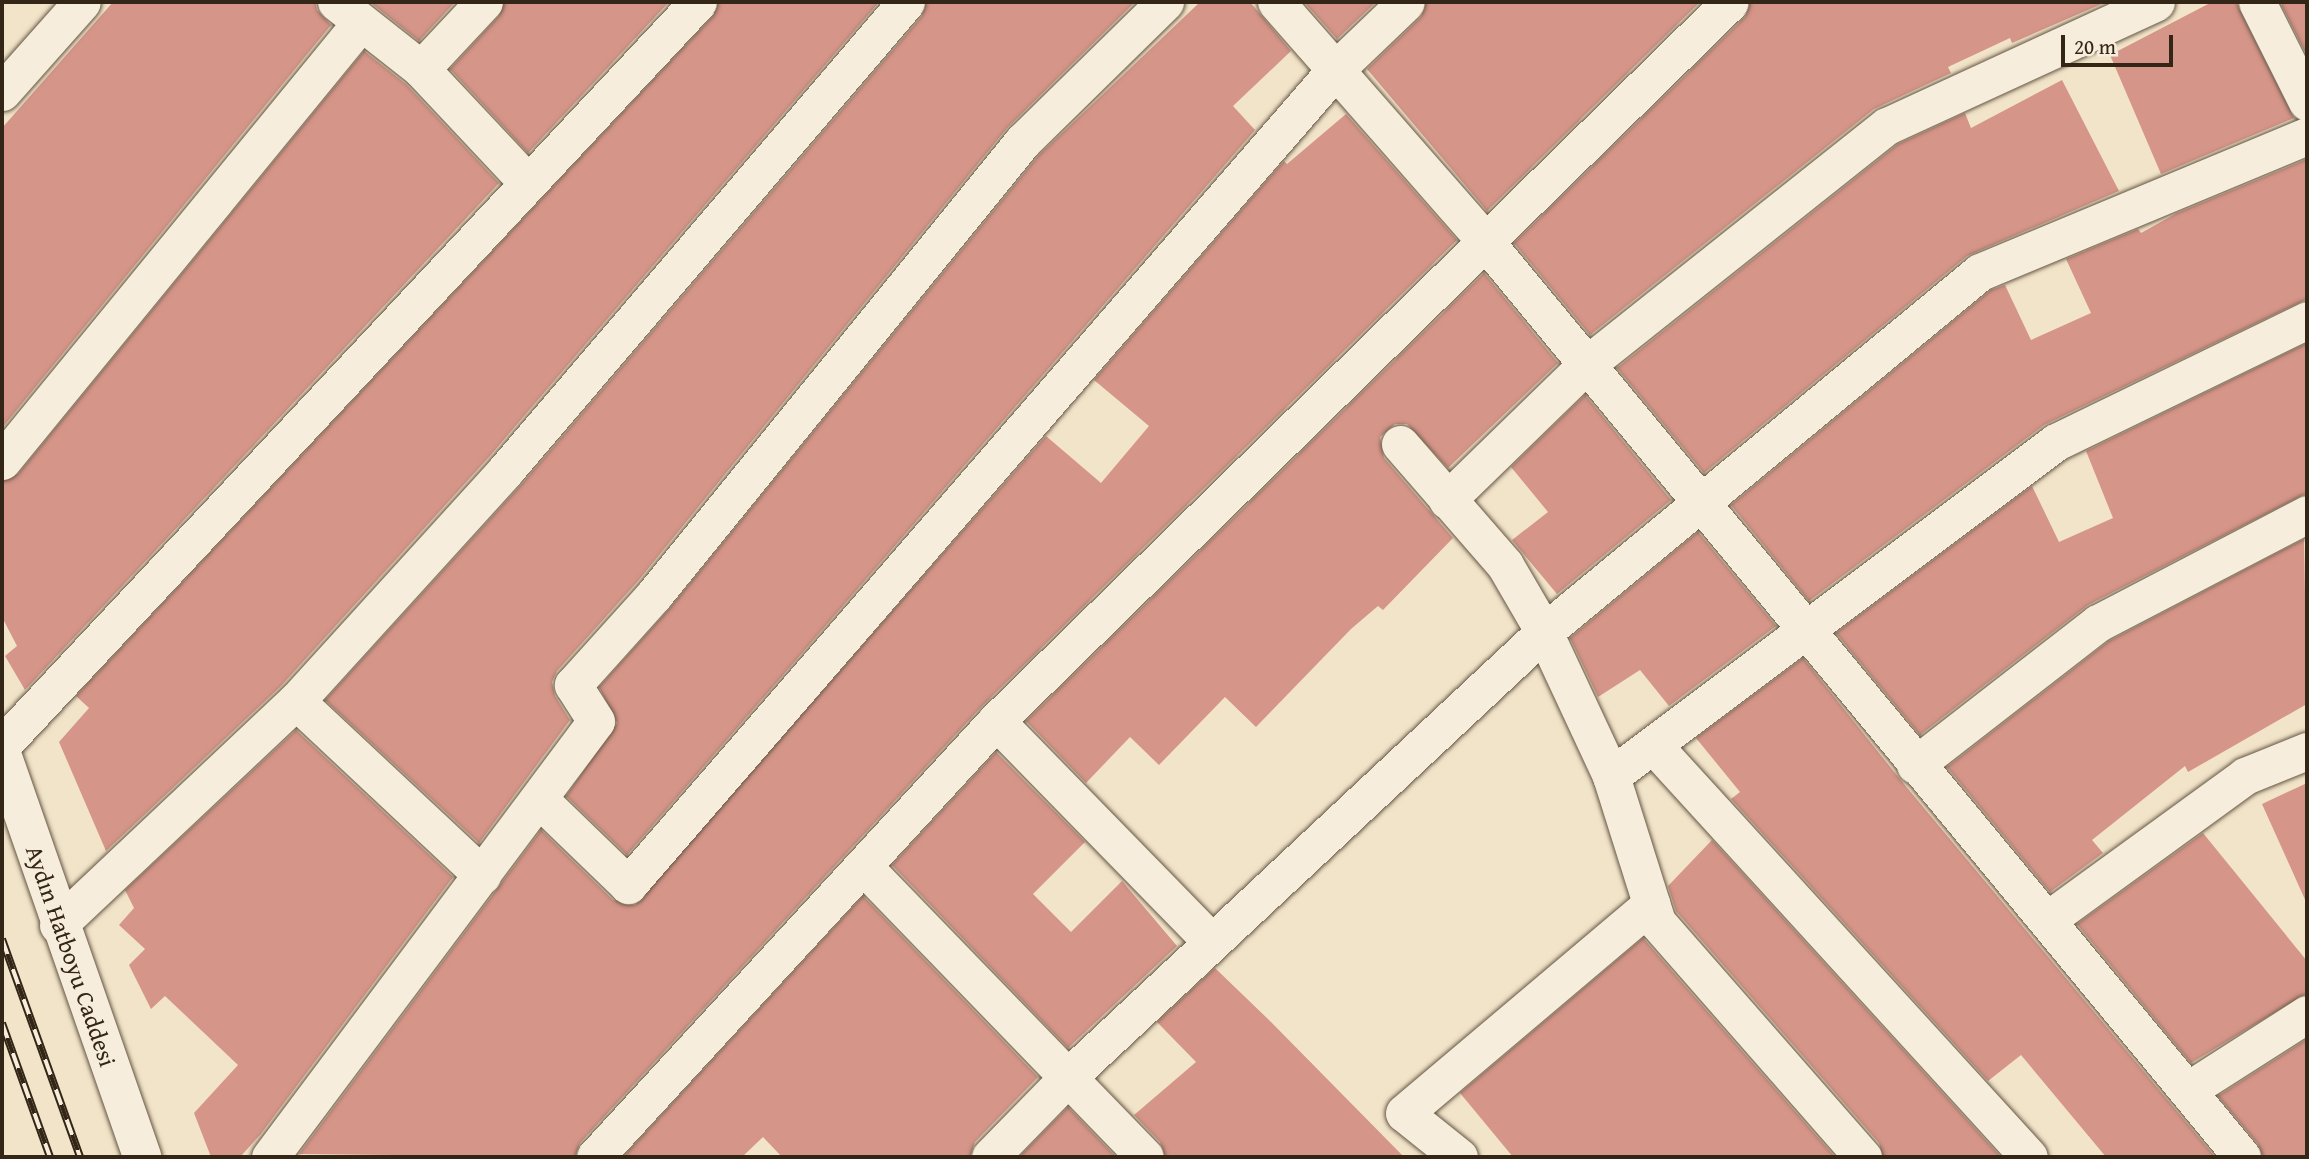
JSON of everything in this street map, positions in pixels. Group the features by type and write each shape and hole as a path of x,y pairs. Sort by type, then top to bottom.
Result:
{"main road":[{"name":"Aydın Hatboyu Caddesi","path":"2,754 58,925 142,1157"}],"street":[{"path":"2,92 82,2"},
{"path":"421,69 484,2"},
{"path":"2,745 698,2"},
{"path":"58,925 296,701 505,471 906,2"},
{"path":"270,1157 596,721 573,685 654,595 1023,141 1165,2"},
{"path":"1276,2 1484,240 1807,629 1915,765 2242,1157"},
{"path":"539,799 628,885 1336,68 1406,2"},
{"path":"595,1157 996,721 1484,240 1730,2"},
{"path":"1447,500 1586,365 1887,126 2156,2"},
{"path":"2257,2 2307,102"},
{"path":"2,461 349,12 421,69 528,183"},
{"path":"990,1157 1068,1077 1211,941 1544,632 1980,272 2307,136"},
{"path":"1611,776 2056,442 2307,320"},
{"path":"1400,444 1506,565 1544,632 1611,776 1657,922 1863,1157"},
{"path":"1915,765 2098,623 2307,514"},
{"path":"296,701 482,875"},
{"path":"996,721 1211,941"},
{"path":"1654,746 2029,1157"},
{"path":"2047,920 2245,776 2307,751"},
{"path":"863,866 1145,1157"},
{"path":"1459,1157 1404,1113 1651,905"},
{"path":"2188,1090 2307,1014"}],"building":[{"path":"113,2 315,2 317,10 331,25 2,428 2,128"},
{"path":"370,2 455,2 419,41"},
{"path":"504,2 669,2 528,153 450,69 499,16"},
{"path":"718,2 879,2 489,457 281,686 106,851 59,742 89,708 76,696 713,16"},
{"path":"926,2 1135,2 1007,128 638,581 557,671 552,682 555,696 570,720 479,843 325,700 521,485 922,16"},
{"path":"1200,2 1250,2 1291,51 1233,106 1255,130 627,855 566,796 617,723 599,687 670,608 1039,155"},
{"path":"1304,2 1376,2 1337,39"},
{"path":"1426,2 1700,2 1487,211 1367,69 1421,17"},
{"path":"1750,2 2106,2 2012,43 2010,38 1948,67 1951,73 1874,109 1590,335 1514,243 1745,17"},
{"path":"2212,2 2236,2 2294,118 2161,174 2110,55"},
{"path":"2280,2 2307,2 2307,56"},
{"path":"364,51 407,85 499,183 25,690 5,656 17,646 2,617 2,481 18,474"},
{"path":"2062,80 2119,191 1967,256 1704,473 1617,368 1898,144 1965,113 1971,128"},
{"path":"1346,114 1457,240 981,707 580,1143 575,1157 299,1154 541,830 613,900 635,905 1046,436 1101,483 1149,426 1094,380 1284,161 1287,164"},
{"path":"2307,159 2307,299 2044,425 1809,601 1731,505 1991,290 2005,285 2031,340 2091,313 2066,259 2138,229 2141,233 2177,213"},
{"path":"1484,273 1558,363 1448,468 1407,424 1395,424 1380,437 1384,458 1453,538 1383,610 1378,606 1351,629 1256,727 1225,697 1159,765 1130,737 1086,783 1026,721"},
{"path":"2307,343 2307,493 2088,605 1920,735 1836,633 2032,486 2059,542 2113,518 2086,451"},
{"path":"1585,395 1671,500 1557,594 1512,540 1548,512 1511,467"},
{"path":"1698,532 1776,626 1669,706 1640,670 1598,697 1570,638"},
{"path":"2304,539 2307,704 2188,772 2185,766 2092,840 2103,853 2050,892 1947,767 2109,641"},
{"path":"1803,658 1899,778 2215,1157 2106,1157 2021,1055 1988,1081 1731,799 1740,792 1696,738"},
{"path":"296,730 453,877 260,1135 240,1157 211,1157 194,1113 238,1065 165,996 151,1009 129,965 145,949 119,925 134,908 125,890"},
{"path":"996,752 1085,842 1033,894 1071,932 1122,881 1177,946 1068,1048 892,865"},
{"path":"2307,783 2307,904 2262,804"},
{"path":"2203,833 2307,961 2307,993 2191,1063 2077,924"},
{"path":"1712,840 2001,1157 1883,1157 1879,1143 1676,911 1668,886"},
{"path":"863,896 1038,1077 975,1142 970,1157 782,1157 763,1137 742,1157 623,1157"},
{"path":"1643,938 1835,1157 1513,1157 1460,1093"},
{"path":"1215,968 1404,1157 1165,1157 1160,1142 1134,1115 1196,1062 1157,1022"},
{"path":"2307,1039 2307,1157 2262,1157 2258,1144 2218,1096"},
{"path":"1068,1107 1116,1157 1019,1157"}],"railway":[{"path":"2,939 80,1157"},
{"path":"2,1023 50,1157"}]}
